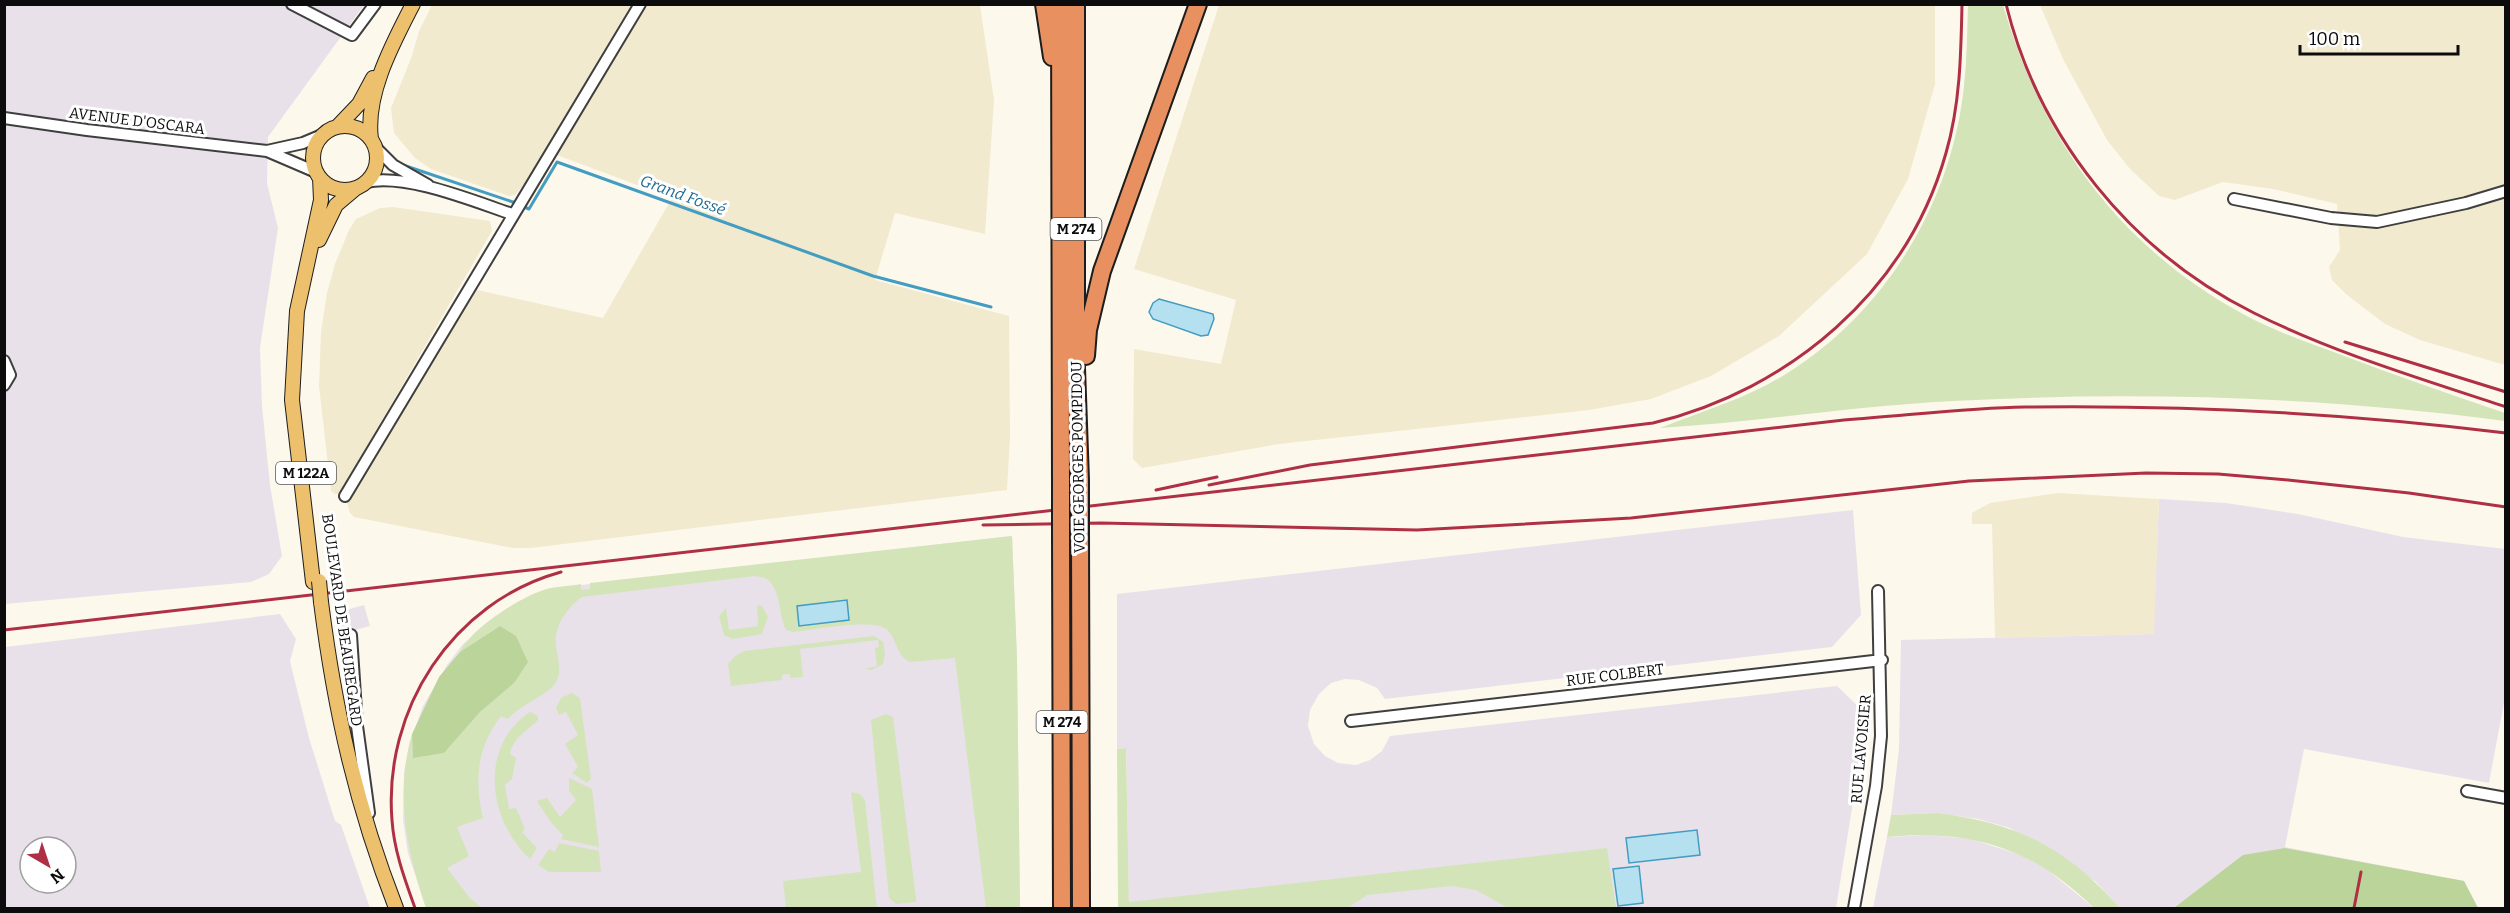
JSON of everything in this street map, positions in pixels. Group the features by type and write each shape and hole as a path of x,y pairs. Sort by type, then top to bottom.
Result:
{"highway":[{"path":"1044,4 1060,117"},
{"name":"VOIE GEORGES POMPIDOU","path":"1060,4 1062,909"},
{"name":"VOIE GEORGES POMPIDOU","path":"1076,4 1076,357 1080,453 1081,909"},
{"path":"1080,453 1086,349 1097,291 1198,4"}],"main road":[{"path":"406,4 369,88 354,111 338,126 322,135 313,153 318,175 339,190 360,186 377,165 371,111 377,88 413,4"},
{"path":"338,126 357,128 373,143"},
{"name":"M 122A","path":"296,366 302,283 321,200 318,175"},
{"name":"M 122A","path":"296,366 304,309 320,237 336,205 360,186"},
{"name":"BOULEVARD DE BEAUREGARD","path":"296,366 326,685 338,746 386,909"},
{"name":"BOULEVARD DE BEAUREGARD","path":"318,602 343,742 372,846 396,909"}],"street":[{"path":"292,4 352,35 375,4"},
{"path":"345,496 640,4"},
{"name":"AVENUE D'OSCARA","path":"4,118 267,151 318,175"},
{"name":"AVENUE D'OSCARA","path":"267,151 309,142 322,135"},
{"path":"373,143 393,165 439,190"},
{"path":"360,186 392,181 439,190 512,214"},
{"path":"2234,199 2331,218 2377,222 2466,203 2505,191"},
{"path":"4,361 10,375 4,385"},
{"name":"RUE LAVOISIER","path":"1854,909 1876,786 1881,736 1882,660 1878,591"},
{"path":"351,635 357,726 372,846"},
{"name":"RUE COLBERT","path":"1351,721 1882,660"},
{"path":"2467,791 2505,798"}],"shaded area":[{"path":"5,5 364,5 268,137 267,183 278,228 260,348 262,406 270,485 282,556 269,574 251,582 5,604"},
{"path":"432,5 631,5 524,184 515,195 509,196 431,169 415,158 394,133 391,108 412,56 419,31"},
{"path":"647,5 980,5 994,100 985,234 895,213 875,280 1009,316 1010,437 1007,490 531,548 513,548 354,517 350,513 347,503 349,498 473,289 603,318 672,198 557,155"},
{"path":"1219,5 1935,5 1935,84 1908,179 1867,254 1779,336 1711,376 1651,399 1589,410 1279,444 1142,468 1133,459 1134,349 1221,364 1236,300 1134,269"},
{"path":"2040,5 2505,5 2505,365 2420,340 2385,324 2346,294 2332,280 2329,267 2340,250 2337,204 2273,189 2223,182 2175,200 2159,196 2130,169 2107,140 2064,61"},
{"path":"393,207 490,221 492,231 339,494 335,494 331,491 319,386 321,332 327,293 335,264 356,219 380,208"},
{"path":"2058,493 2159,499 2154,634 1995,638 1992,524 1972,524 1972,513 1990,503"},
{"path":"2159,499 2226,503 2298,514 2403,537 2505,549 2505,697 2489,783 2304,749 2285,847 2464,881 2478,908 2120,908 2096,882 2010,828 1978,819 1938,813 1891,815 1899,749 1901,640 2153,634"},
{"path":"1853,510 1861,615 1832,647 1385,699 1377,688 1359,680 1345,679 1331,683 1319,694 1310,710 1308,726 1314,744 1325,756 1338,763 1356,765 1370,760 1382,751 1390,736 1837,686 1862,710 1857,777 1836,908 1129,908 1126,748 1117,749 1117,594"},
{"path":"1012,536 1017,659 1020,908 426,908 408,853 403,820 404,772 409,745 423,706 447,665 463,644 501,613 546,589"},
{"path":"364,605 370,626 341,634 335,613"},
{"path":"280,614 296,639 290,661 309,738 335,821 341,825 370,908 5,908 5,647"},
{"path":"1928,835 1971,839 2021,855 2049,871 2094,908 1873,908 1887,837"}],"green space":[{"path":"1968,5 2003,5 2019,54 2039,100 2063,144 2122,222 2158,256 2198,287 2243,314 2281,332 2505,413 2505,421 2299,401 2091,397 1916,403 1660,428 1742,396 1789,372 1824,347 1856,317 1884,285 1909,249 1929,211 1945,170 1957,129 1964,86"},
{"path":"1012,536 1017,659 1020,908 986,908 955,658 910,662 899,651 890,633 879,626 827,627 793,632 786,630 775,590 766,578 755,576 582,597 572,606 563,617 557,630 559,669 556,682 548,691 508,719 501,716 482,752 478,777 483,818 457,827 469,856 447,868 470,898 482,908 426,908 413,865 405,822 404,779 412,734 413,758 444,753 480,712 514,683 500,626 460,652 474,633 498,614 537,592 560,587 581,584 581,590 590,589 590,583"},
{"path":"757,605 762,606 768,617 762,634 733,639 724,635 719,616 726,608 729,630 758,626"},
{"path":"500,626 516,636 528,662 514,683 480,712 444,753 413,758 412,734 439,677 460,652"},
{"path":"874,636 883,642 885,654 883,664 872,670 864,669 877,666 875,648 879,647 878,640 800,649 803,677 790,678 790,674 782,675 782,680 731,686 728,664 744,651"},
{"path":"572,693 580,698 591,779 587,783 572,773 578,767 565,744 578,735 566,712 559,715 556,708 561,698"},
{"path":"530,712 538,716 538,720 512,748 510,754 516,758 512,779 505,785 509,809 516,808 525,829 522,832 537,848 530,859 516,843 505,825 498,805 495,784 496,763 502,744 513,727"},
{"path":"886,714 893,717 916,902 896,904 889,898 871,720"},
{"path":"1126,748 1129,902 1607,848 1616,908 1508,908 1476,890 1452,886 1367,895 1348,908 1118,908 1117,749"},
{"path":"569,778 592,789 599,847 561,839 563,835 537,801 547,798 560,817 576,800 569,791"},
{"path":"851,792 860,794 865,800 877,908 786,908 783,881 861,872"},
{"path":"1938,813 1993,824 2039,842 2080,869 2120,908 2094,908 2048,870 1999,847 1946,836 1887,837 1891,815"},
{"path":"559,843 599,851 601,872 549,872 538,865 549,849 555,852"},
{"path":"2285,848 2464,881 2478,908 2174,908 2243,855"}],"water":[{"path":"1159,299 1213,314 1214,319 1208,335 1201,336 1153,319 1149,312 1153,303"},
{"path":"847,600 849,620 799,626 797,606"},
{"path":"1697,830 1700,855 1629,863 1626,838"},
{"path":"1639,866 1643,903 1618,906 1613,869"}],"waterway":[{"name":"Grand Fossé","path":"522,206 529,209 557,162 873,276 991,307"},
{"name":"Grand Fossé","path":"403,165 516,203"}],"railway":[{"path":"1209,485 1310,465 1653,423 1703,408 1751,386 1796,359 1836,327 1872,290 1903,249 1928,203 1951,135 1957,98 1962,4"},
{"path":"2006,4 2021,53 2041,100 2067,145 2096,186 2130,224 2168,258 2209,288 2254,313 2315,341 2506,407"},
{"path":"2345,342 2506,392"},
{"path":"4,630 1844,420 1957,410 2025,407 2206,409 2326,415 2506,433"},
{"path":"983,525 1101,523 1417,530 1631,518 1969,481 2146,473 2218,474 2288,480 2409,493 2506,507"},
{"path":"1156,490 1217,477"},
{"path":"415,908 398,854 392,820 392,779 399,739 413,701 432,666 457,635 487,608 522,587 561,572"},
{"path":"2354,908 2361,872"}]}
